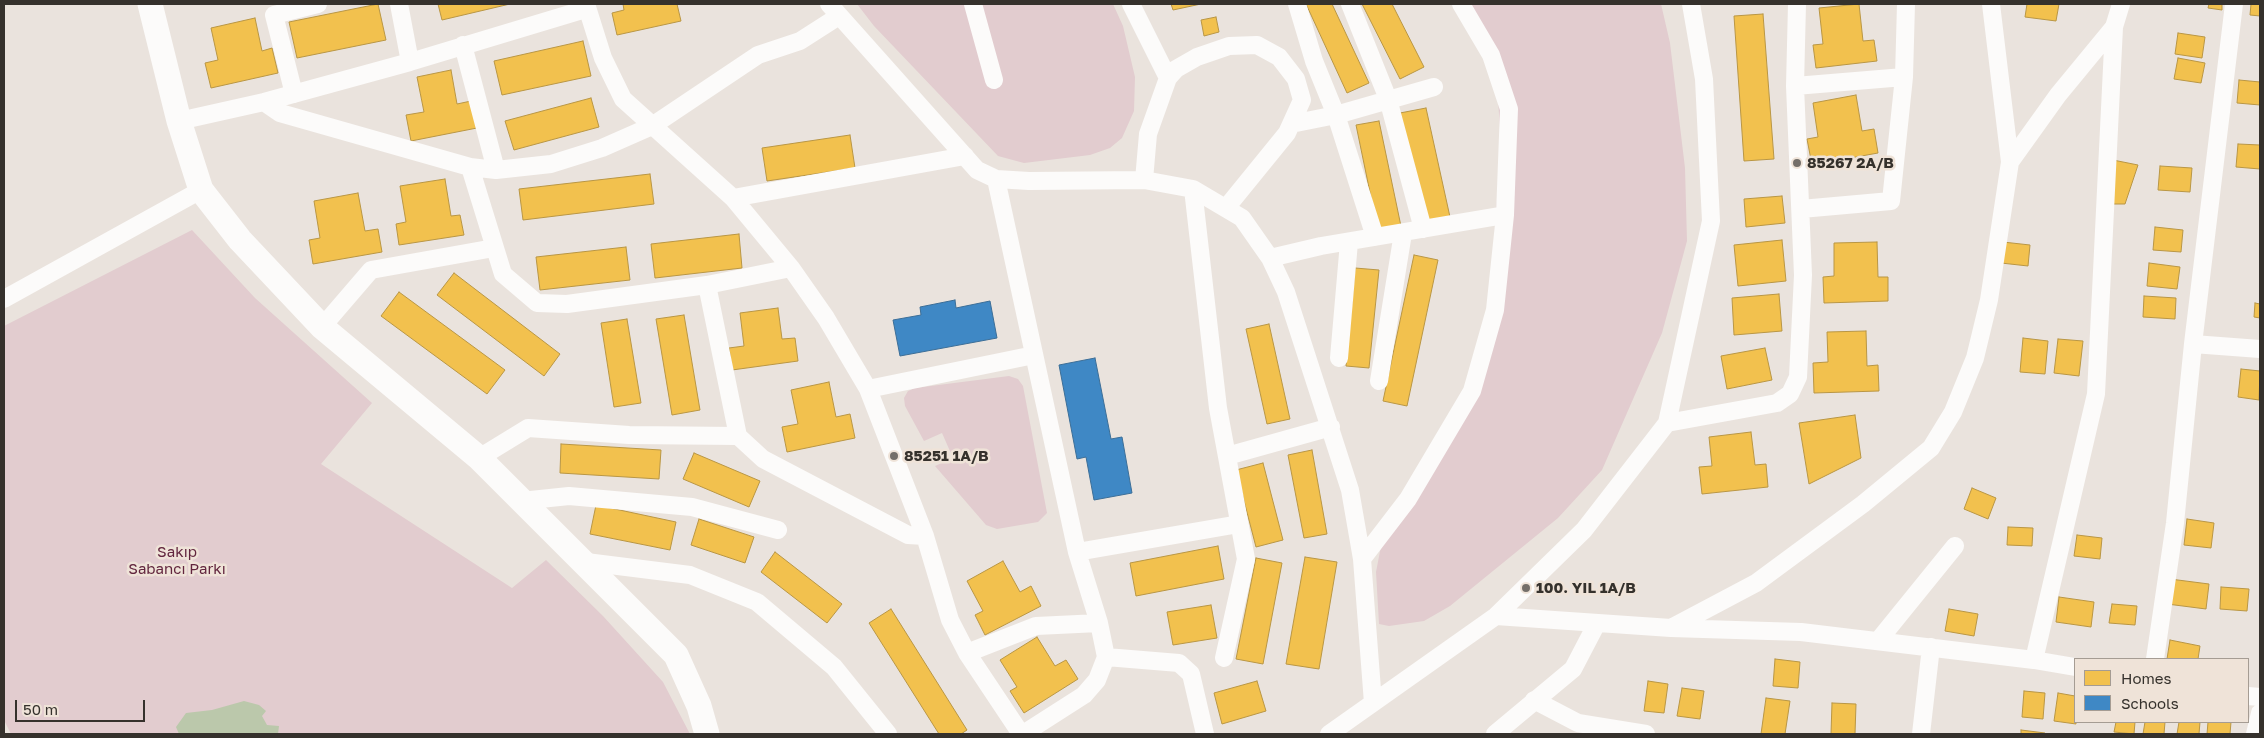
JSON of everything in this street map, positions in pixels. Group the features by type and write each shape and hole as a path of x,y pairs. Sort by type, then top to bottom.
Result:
{"street":[{"path":"150,4 179,121 201,190 240,240 322,327 480,458 586,562 676,655 699,706 707,734"},
{"path":"294,94 274,15 318,4"},
{"path":"399,4 410,62"},
{"path":"973,4 994,80"},
{"path":"1131,4 1168,78"},
{"path":"1297,4 1314,61 1336,115 1375,237"},
{"path":"1350,4 1388,99 1422,229"},
{"path":"1362,559 1408,499 1472,391 1495,310 1505,215 1509,109 1491,54 1461,4"},
{"path":"1329,734 1496,616 1584,530 1667,423 1711,221 1704,79 1691,4"},
{"path":"1667,423 1778,403 1790,394 1798,377 1802,320 1801,209 1798,198 1795,86 1797,4"},
{"path":"1801,209 1891,201 1904,77 1906,4"},
{"path":"1671,628 1756,583 1863,504 1931,448 1953,412 1975,358 1989,300 2010,162 1991,4"},
{"path":"2034,660 2096,394 2114,27 2121,4"},
{"path":"2155,658 2175,523 2193,344 2234,4"},
{"path":"179,121 264,102 410,62 586,7 603,58 623,99 733,198 791,268 826,318 868,390 924,536 950,620 967,653 1022,734 1084,695 1097,680 1106,657 1099,623 1076,552 996,179"},
{"path":"264,102 280,113 470,167 496,170 551,164 602,148 652,126 758,55 800,41 834,10 977,170 996,179 1029,181 1144,180 1194,189 1242,218 1270,258 1286,292 1350,490 1362,559 1373,703"},
{"path":"2010,162 2058,95 2114,27"},
{"path":"1144,180 1148,134 1168,78 1176,69 1197,57 1229,46 1257,45 1280,57 1296,79 1302,100 1287,133 1226,208"},
{"path":"463,46 496,170"},
{"path":"1795,86 1904,77"},
{"path":"1290,124 1336,115 1434,87"},
{"path":"733,198 965,156"},
{"path":"470,167 503,274 537,303 567,304 707,285 791,268"},
{"path":"1194,189 1218,408 1246,559 1224,658"},
{"path":"4,299 201,190"},
{"path":"1270,258 1375,237 1505,215"},
{"path":"1379,381 1403,233"},
{"path":"1339,358 1350,242"},
{"path":"322,327 372,270 494,248"},
{"path":"707,285 738,436"},
{"path":"2193,344 2260,348"},
{"path":"868,390 1034,355"},
{"path":"1227,456 1331,427"},
{"path":"480,458 528,428 629,435 738,436 772,463 908,536 924,536"},
{"path":"522,501 569,496 692,507 778,530"},
{"path":"1076,552 1240,524"},
{"path":"1878,641 1955,546"},
{"path":"586,562 690,574 757,602 834,667 888,734"},
{"path":"1496,616 1671,628 1801,632 2034,660 2074,668"},
{"path":"967,653 1036,626 1099,623"},
{"path":"1495,734 1573,669 1597,623"},
{"path":"1921,734 1931,647"},
{"path":"1106,657 1179,663 1191,674 1205,734"},
{"path":"1534,700 1578,723 1646,734"},
{"path":"2255,734 2260,713"}],"green space":[{"path":"857,4 1113,4 1123,26 1135,77 1134,111 1122,138 1110,148 1090,155 1024,163 998,156 874,26"},
{"path":"1454,4 1661,4 1670,43 1685,168 1687,241 1662,333 1602,470 1558,518 1450,606 1424,621 1389,626 1379,624 1376,572 1382,541 1486,352 1501,144 1498,99 1487,63"},
{"name":"Sakıp Sabancı Parkı","path":"192,230 255,298 372,403 321,464 512,588 546,560 603,616 663,682 690,734 11,734 4,720 4,326"},
{"path":"1009,376 1018,379 1023,386 1047,513 1038,522 997,529 986,525 935,466 953,458 942,433 924,441 905,406 904,398 908,391 915,388"}],"shaded area":[{"path":"244,701 259,705 266,711 262,716 267,725 279,726 278,734 179,734 176,727 186,713 212,710"}],"building: Homes":[{"path":"378,4 386,40 297,58 289,22"},
{"path":"438,4 510,4 442,20"},
{"path":"623,4 677,4 681,21 617,35 612,13 624,10"},
{"path":"1171,4 1201,4 1173,10"},
{"path":"1306,4 1332,4 1369,83 1347,93"},
{"path":"1362,4 1392,4 1424,67 1400,79"},
{"path":"1859,4 1863,41 1874,40 1877,61 1816,68 1813,45 1823,44 1819,8"},
{"path":"2027,4 2059,4 2056,21 2025,17"},
{"path":"2209,4 2222,4 2222,10 2208,8"},
{"path":"2251,4 2260,4 2260,16 2250,15"},
{"path":"1763,14 1774,159 1744,161 1734,16"},
{"path":"1216,17 1219,32 1204,36 1201,20"},
{"path":"255,18 262,51 272,48 278,73 211,88 205,63 218,60 211,28"},
{"path":"2178,33 2205,37 2202,58 2175,54"},
{"path":"583,41 591,76 502,95 494,61"},
{"path":"2178,58 2205,63 2201,83 2174,79"},
{"path":"451,70 457,104 471,101 477,128 411,141 406,115 424,112 417,77"},
{"path":"2239,80 2260,82 2260,105 2237,103"},
{"path":"1856,95 1862,131 1874,129 1878,153 1812,165 1807,139 1818,137 1813,103"},
{"path":"591,98 599,127 514,150 505,121"},
{"path":"1426,108 1450,217 1424,223 1400,113"},
{"path":"1379,121 1402,231 1379,236 1356,125"},
{"path":"850,135 855,168 767,181 762,148"},
{"path":"2238,144 2260,145 2260,169 2236,167"},
{"path":"2113,160 2138,165 2125,204 2112,204"},
{"path":"2160,166 2192,168 2190,192 2158,190"},
{"path":"650,174 654,204 523,220 519,189"},
{"path":"445,179 451,216 460,215 464,235 399,245 396,224 406,222 400,186"},
{"path":"358,193 365,231 378,229 382,252 313,264 309,240 320,238 314,201"},
{"path":"1782,196 1785,223 1746,227 1744,199"},
{"path":"2155,227 2183,230 2181,252 2153,250"},
{"path":"739,234 742,268 655,278 651,244"},
{"path":"1782,240 1786,281 1738,286 1734,245"},
{"path":"1877,242 1878,277 1888,277 1888,301 1824,303 1823,277 1834,276 1834,243"},
{"path":"2003,242 2030,245 2028,266 2001,263"},
{"path":"626,247 630,280 540,290 536,257"},
{"path":"1414,255 1438,260 1407,406 1383,401"},
{"path":"2149,263 2180,267 2177,289 2147,286"},
{"path":"1355,268 1379,270 1369,368 1346,366"},
{"path":"454,273 560,354 544,376 437,295"},
{"path":"399,292 505,370 487,394 381,316"},
{"path":"1779,294 1782,331 1734,335 1732,298"},
{"path":"2144,296 2176,298 2175,319 2143,317"},
{"path":"2255,303 2260,304 2260,318 2254,317"},
{"path":"778,308 782,339 795,338 798,361 732,370 729,348 744,346 740,313"},
{"path":"684,315 700,410 672,415 656,319"},
{"path":"627,319 641,403 614,407 601,323"},
{"path":"1269,324 1290,419 1267,424 1246,329"},
{"path":"1866,331 1867,366 1878,365 1879,391 1814,393 1813,363 1828,362 1827,332"},
{"path":"2023,338 2048,341 2045,374 2020,372"},
{"path":"2058,339 2083,341 2079,376 2054,373"},
{"path":"1765,348 1772,380 1727,389 1721,356"},
{"path":"2241,369 2260,371 2259,400 2238,397"},
{"path":"829,382 836,417 850,414 855,438 787,452 782,427 798,424 791,390"},
{"path":"1855,415 1861,458 1809,484 1799,423"},
{"path":"1751,432 1755,465 1766,464 1768,487 1702,494 1699,467 1712,466 1709,437"},
{"path":"561,444 661,450 659,479 560,473"},
{"path":"1312,450 1327,534 1304,538 1288,455"},
{"path":"694,453 760,481 749,507 683,479"},
{"path":"1263,463 1283,540 1256,547 1236,470"},
{"path":"1972,488 1996,498 1988,519 1964,509"},
{"path":"596,505 676,522 670,550 590,534"},
{"path":"699,519 754,537 745,563 691,545"},
{"path":"2187,519 2214,523 2211,548 2184,545"},
{"path":"2008,527 2033,528 2032,546 2007,545"},
{"path":"2077,535 2102,538 2100,559 2074,556"},
{"path":"1218,546 1224,579 1136,596 1130,563"},
{"path":"775,552 842,604 827,623 761,572"},
{"path":"1305,557 1337,562 1319,669 1286,664"},
{"path":"1256,558 1282,563 1263,664 1236,659"},
{"path":"1003,561 1020,592 1031,586 1041,606 985,635 975,615 983,611 967,581"},
{"path":"2170,579 2209,584 2206,609 2167,604"},
{"path":"2221,587 2249,589 2247,611 2220,609"},
{"path":"2059,597 2094,602 2091,627 2056,622"},
{"path":"2112,604 2137,606 2135,625 2109,623"},
{"path":"1211,605 1217,638 1173,645 1167,612"},
{"path":"891,609 967,730 961,734 939,734 869,623"},
{"path":"1949,609 1978,614 1974,636 1945,631"},
{"path":"1037,637 1055,666 1066,660 1078,679 1024,713 1010,691 1017,687 1000,660"},
{"path":"2170,640 2200,646 2198,658 2167,658"},
{"path":"1775,659 1800,662 1798,688 1773,686"},
{"path":"1257,681 1266,711 1222,724 1214,693"},
{"path":"1648,681 1668,684 1664,713 1644,711"},
{"path":"1682,688 1704,691 1700,719 1677,716"},
{"path":"2024,691 2045,693 2043,719 2022,717"},
{"path":"2058,693 2074,696 2074,723 2076,724 2054,721"},
{"path":"1766,698 1790,701 1785,734 1761,734"},
{"path":"1832,703 1856,704 1855,734 1831,734"},
{"path":"2116,723 2135,723 2134,734 2114,732"},
{"path":"2145,723 2165,723 2164,734 2143,734"},
{"path":"2179,723 2200,723 2199,734 2177,734"},
{"path":"2208,723 2231,723 2230,734 2207,734"},
{"path":"2021,730 2045,733 2045,734 2021,734"}],"building: Schools":[{"path":"955,300 956,308 990,301 997,338 900,356 893,320 921,315 920,307"},
{"path":"1095,358 1111,439 1122,437 1132,493 1094,500 1086,457 1077,459 1059,365"}],"place":[{"name":"85267 2A/B","path":"1797,163"},
{"name":"85251 1A/B","path":"894,456"},
{"name":"100. YIL 1A/B","path":"1526,588"}]}
